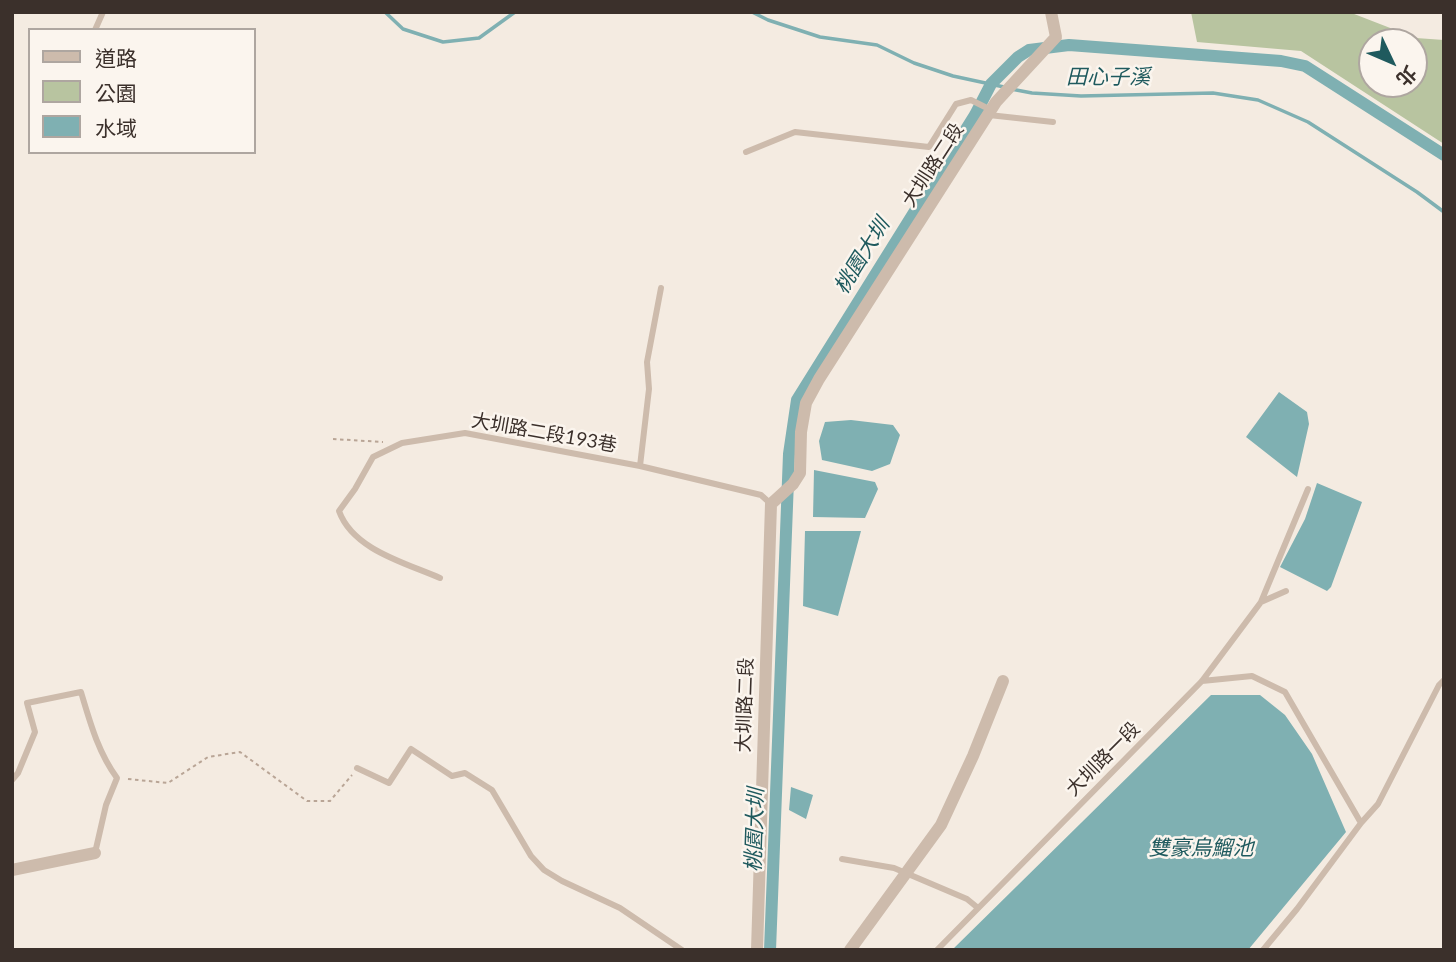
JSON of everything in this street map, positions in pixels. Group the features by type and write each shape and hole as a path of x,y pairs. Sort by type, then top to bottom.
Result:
{"street":[{"name":"大圳路二段","path":"757,950 771,504 793,484 800,473 801,432 806,404 819,379 991,109 1056,37 1051,12"},
{"path":"850,950 942,825 1003,681"},
{"path":"12,870 95,852"}],"lane":[{"path":"96,28 103,12"},
{"path":"746,152 795,132 929,147 957,104 973,101 991,109 1053,122"},
{"path":"640,466 649,389 647,362 661,288"},
{"name":"大圳路二段193巷","path":"440,578 381,552 355,536 343,522 340,511 373,457 402,443 465,433 640,466 761,495 771,504"},
{"path":"1261,602 1308,489"},
{"name":"大圳路一段","path":"937,950 1202,681 1261,602 1286,590"},
{"path":"1202,681 1252,676 1285,692 1361,822"},
{"path":"1263,950 1361,822 1378,804 1444,680"},
{"path":"12,780 18,773 35,732 27,703 81,691 104,761 117,778 106,805 95,852"},
{"path":"357,768 388,783 411,749 452,776 465,773 492,790 531,856 544,870 620,908 682,950"},
{"path":"842,859 894,868 967,899 978,908"}],"path":[{"path":"333,439 402,443"},
{"path":"117,778 168,783 208,757 240,752 307,801 330,801 357,768"}],"green space":[{"path":"1191,12 1349,12 1390,28 1358,28 1358,88 1301,51 1197,42"},
{"path":"1428,39 1444,40 1444,144 1373,98 1428,98"}],"water":[{"path":"1279,392 1307,412 1309,424 1297,477 1246,437"},
{"path":"851,420 893,425 900,435 890,464 872,471 822,460 819,441 825,422"},
{"path":"814,470 875,482 878,489 865,518 813,517"},
{"path":"1317,483 1362,502 1331,587 1327,591 1280,567 1305,519"},
{"path":"805,531 861,531 838,616 803,606"},
{"name":"雙豪烏鰡池","path":"1211,695 1260,695 1285,715 1312,754 1346,832 1248,950 952,950"},
{"path":"791,787 813,795 806,819 789,810"}],"waterway":[{"name":"田心子溪","path":"385,12 403,29 443,42 479,38 515,12"},
{"name":"田心子溪","path":"752,12 820,37 877,45 914,63 953,76 1004,87"},
{"name":"桃園大圳","path":"770,950 789,454 797,400 975,115 991,84 1018,57 1029,50 1069,45 1281,61 1305,66 1444,155"},
{"name":"田心子溪","path":"1011,89 1081,96 1213,93 1258,100 1308,122 1444,212"}]}
